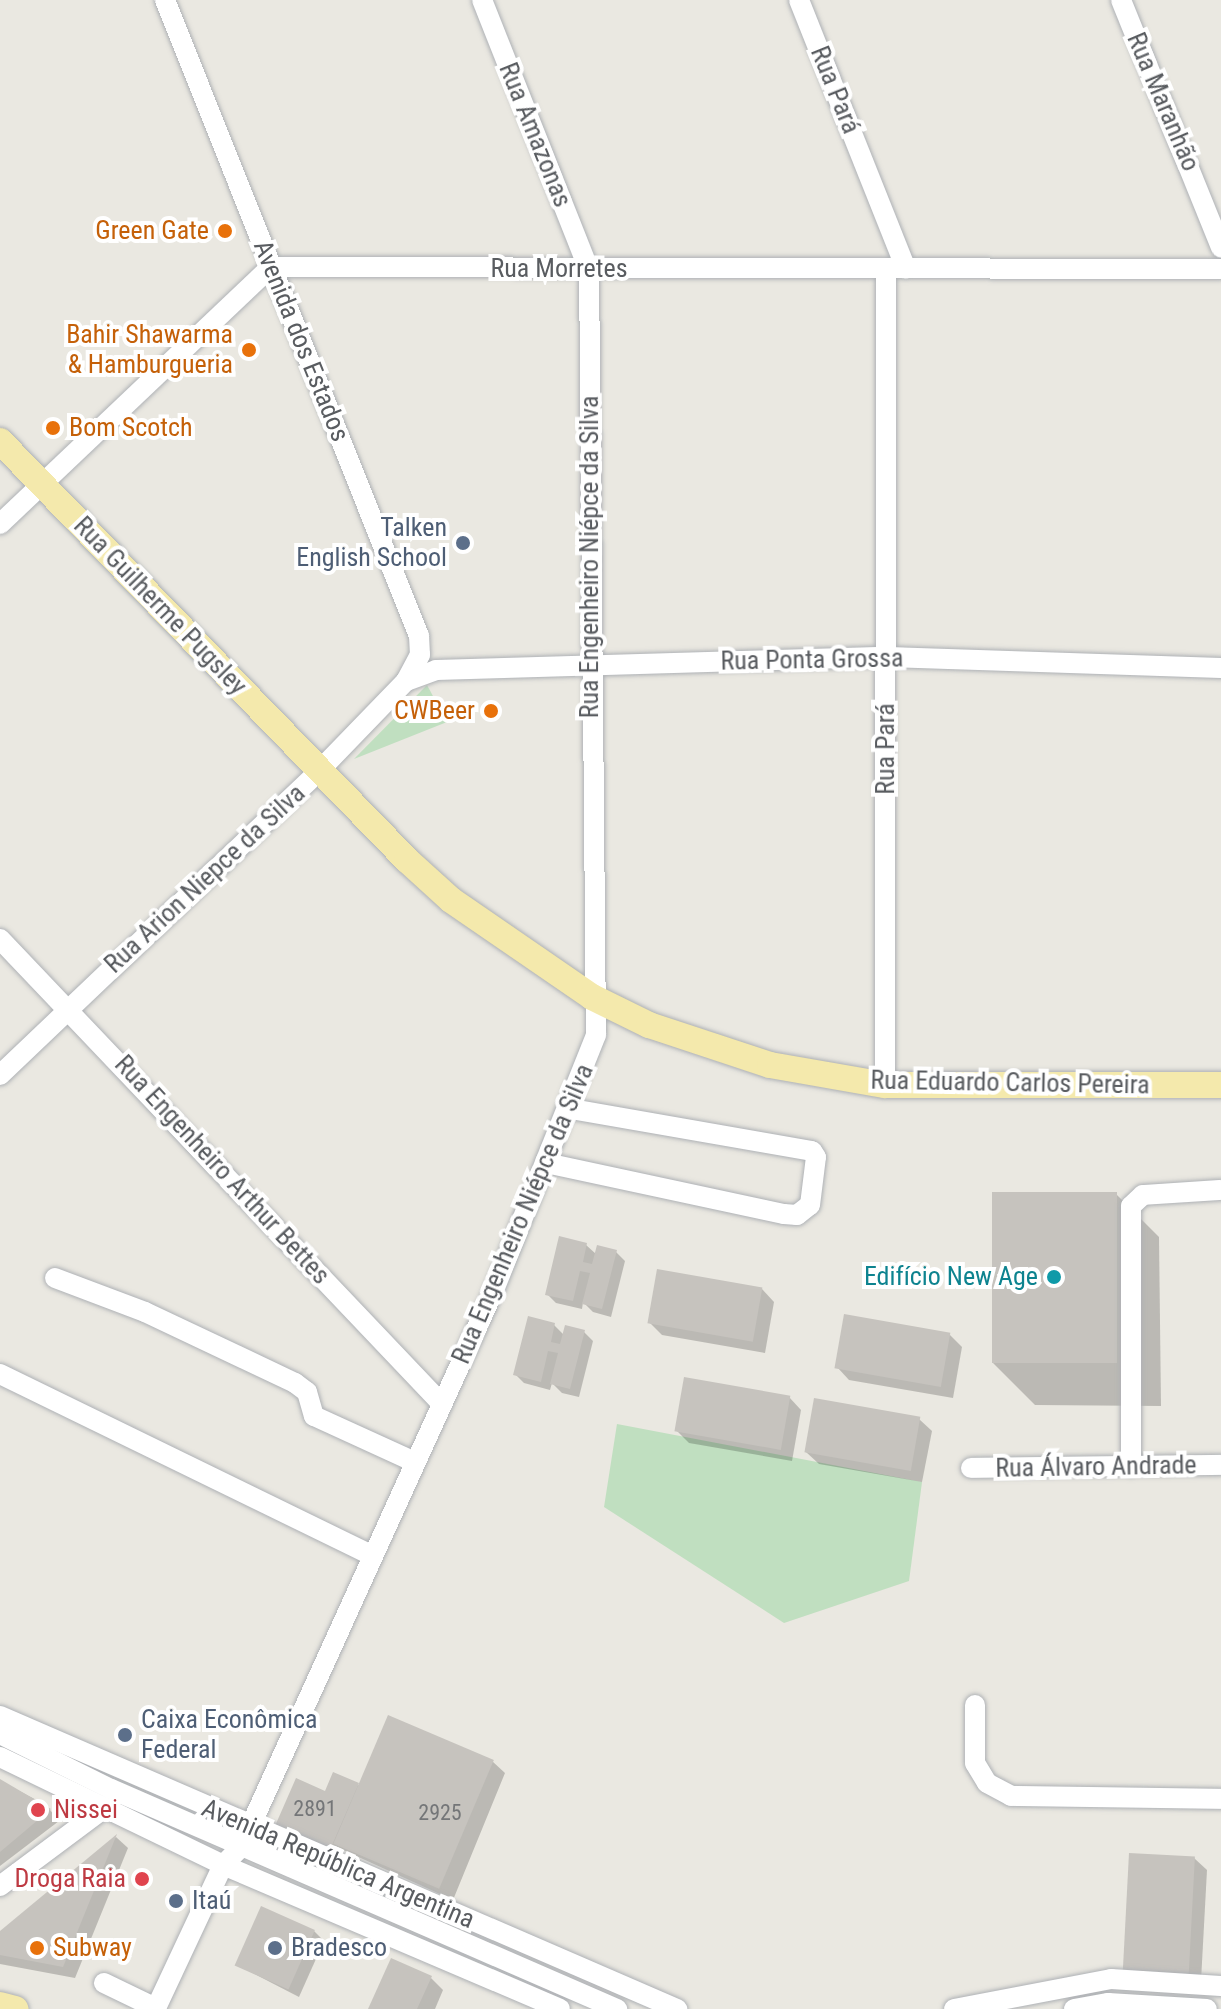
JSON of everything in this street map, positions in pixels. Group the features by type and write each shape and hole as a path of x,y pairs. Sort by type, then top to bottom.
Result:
{"main road":[{"name":"Rua Guilherme Pugsley","path":"0,441 319,771"},
{"name":"Rua Eduardo Carlos Pereira","path":"319,771 451,900 592,997 649,1025 770,1065 885,1085 1221,1085"},
{"path":"0,2005 15,2009"}],"street":[{"name":"Avenida dos Estados","path":"165,0 419,636 417,664 406,681"},
{"name":"Rua Amazonas","path":"482,0 589,270"},
{"name":"Rua Pará","path":"799,0 896,268 886,657 885,1085"},
{"name":"Rua Maranhão","path":"1121,0 1221,248"},
{"name":"Rua Morretes","path":"271,267 1221,269"},
{"path":"0,524 271,267"},
{"name":"Rua Engenheiro Niépce da Silva","path":"104,1983 156,2008 223,1865 241,1847 442,1404 571,1109 596,1035 592,997 589,270"},
{"name":"Rua Ponta Grossa","path":"406,681 427,670 886,657 1221,668"},
{"name":"Rua Arion Niepce da Silva","path":"0,1075 319,771 406,681"},
{"name":"Rua Engenheiro Arthur Bettes","path":"0,939 69,1007 442,1404"},
{"path":"546,1163 784,1214 797,1215 810,1205 816,1157 812,1151 571,1109"},
{"path":"1131,1467 1131,1206 1143,1195 1221,1190"},
{"path":"55,1278 145,1312 295,1383 307,1392 314,1416 415,1462"},
{"path":"0,1374 371,1555"},
{"name":"Rua Álvaro Andrade","path":"971,1468 1221,1465"},
{"path":"975,1705 975,1763 987,1783 1011,1796 1221,1799"},
{"name":"Avenida República Argentina","path":"0,1716 249,1827 677,2009"},
{"path":"0,1734 241,1847 617,2009"},
{"name":"Avenida República Argentina","path":"0,1757 102,1810 223,1865 560,2009"},
{"path":"0,1886 102,1810"},
{"path":"278,1888 278,1863 287,1843"},
{"path":"954,2009 1111,1979 1221,1986"},
{"path":"1074,2009 1108,2003 1207,2009"}],"green space":[{"path":"427,685 447,722 354,759"},
{"path":"617,1424 922,1482 909,1581 784,1623 604,1507"}],"building":[{"name":"Edifício New Age","path":"992,1192 1117,1192 1117,1363 992,1363"},
{"path":"559,1236 587,1243 583,1262 592,1264 597,1245 617,1250 602,1309 582,1304 590,1273 580,1271 573,1301 545,1295"},
{"path":"657,1269 762,1288 753,1342 647,1323"},
{"path":"844,1314 950,1333 941,1387 834,1368"},
{"path":"528,1316 555,1323 551,1342 560,1344 565,1325 585,1330 570,1389 550,1384 558,1353 548,1351 541,1382 513,1375"},
{"path":"684,1377 790,1396 781,1450 674,1431"},
{"path":"814,1398 920,1417 911,1471 804,1452"},
{"path":"388,1715 494,1760 439,1889 333,1844"},
{"path":"333,1772 359,1783 330,1850 275,1826 296,1778 325,1791"},
{"path":"0,1779 51,1809 0,1852"},
{"path":"117,1834 63,1967 0,1955 0,1931"},
{"path":"1129,1853 1195,1856 1189,1977 1123,1974"},
{"name":"Bradesco","path":"261,1906 315,1930 288,1989 235,1965"},
{"path":"391,1958 432,1976 417,2009 368,2009"}],"place":[{"name":"Green Gate","path":"225,231"},
{"name":"Bahir Shawarma & Hamburgueria","path":"249,350"},
{"name":"Bom Scotch","path":"53,428"},
{"name":"Talken English School","path":"463,543"},
{"name":"CWBeer","path":"491,711"},
{"name":"Edifício New Age","path":"1054,1277"},
{"name":"Caixa Econômica Federal","path":"125,1735"},
{"name":"Nissei","path":"38,1810"},
{"name":"Droga Raia","path":"142,1879"},
{"name":"Itaú","path":"176,1901"},
{"name":"Subway","path":"37,1948"},
{"name":"Bradesco","path":"275,1948"}]}
